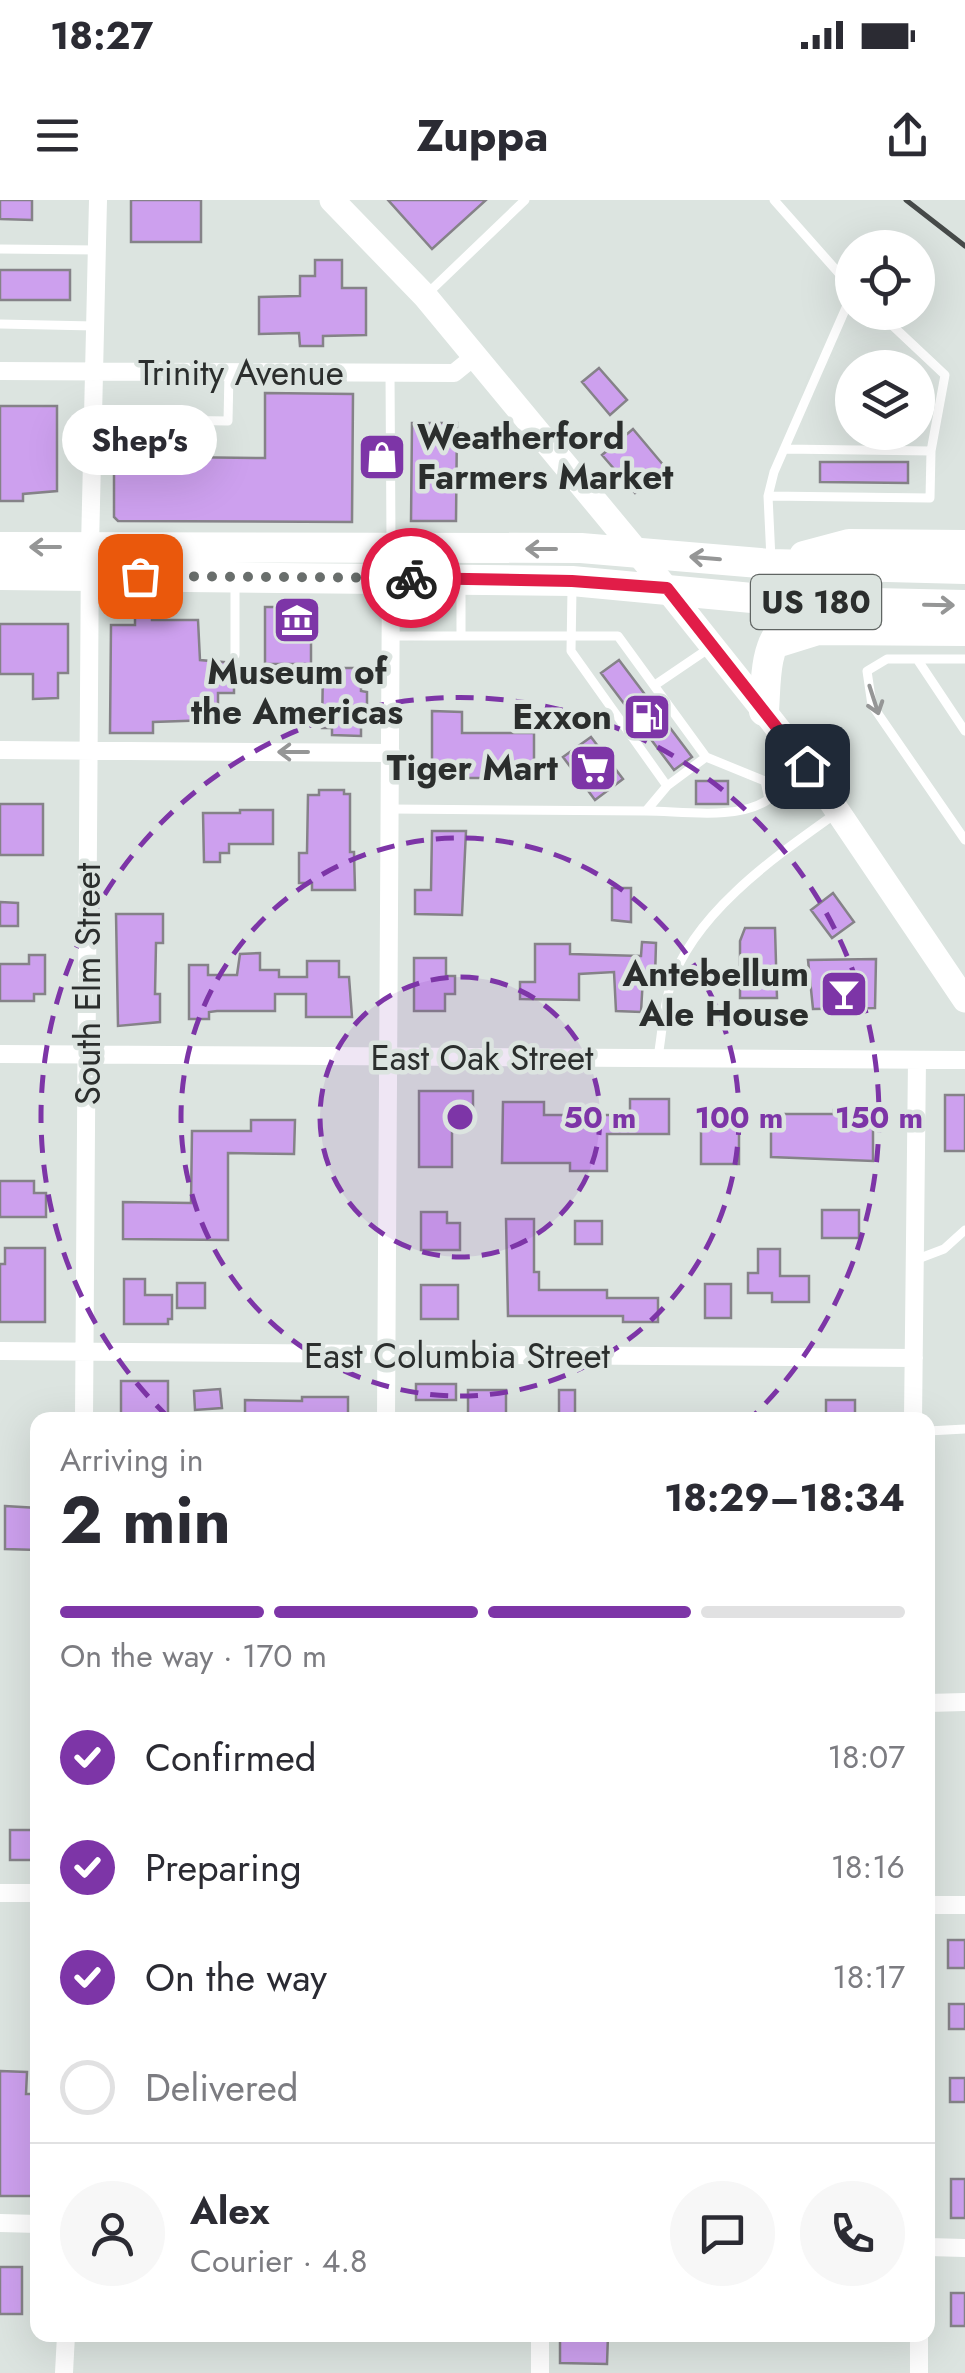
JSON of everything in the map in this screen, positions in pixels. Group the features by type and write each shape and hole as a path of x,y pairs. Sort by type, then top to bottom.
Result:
{"main road":[{"path":"771,564 849,544 965,545"},
{"name":"US 180","path":"0,547 90,562 391,564 581,548 771,564 965,569"},
{"name":"US 180","path":"0,576 90,562"},
{"name":"US 180","path":"391,564 461,580 572,581 845,604 965,605"},
{"path":"764,711 767,665 778,632 790,623 845,604"},
{"path":"773,644 818,630 965,630"}],"street":[{"name":"South Elm Street","path":"84,1412 92,372 98,200"},
{"path":"332,200 425,296 713,646 807,766 965,1000"},
{"name":"Trinity Avenue","path":"0,372 454,373 476,356"},
{"path":"386,1412 391,564"},
{"path":"0,750 391,753"},
{"name":"East Oak Street","path":"0,1054 965,1060"},
{"path":"913,1412 917,1060"},
{"name":"East Columbia Street","path":"0,1352 914,1358"},
{"path":"935,1703 965,1702"},
{"path":"0,1893 30,1893"},
{"path":"935,1905 965,1905"},
{"path":"0,2223 30,2224"},
{"path":"935,2247 965,2248"},
{"path":"64,2373 66,2342"},
{"path":"540,2342 540,2373"},
{"path":"919,2342 919,2373"}],"lane":[{"path":"425,296 525,200"},
{"path":"774,200 835,271"},
{"path":"0,249 98,250"},
{"path":"0,324 96,326"},
{"path":"771,564 768,496 835,330"},
{"path":"768,496 930,498 931,451 945,375 897,330"},
{"path":"92,420 228,421 229,373"},
{"path":"390,373 391,564"},
{"path":"784,449 931,451"},
{"path":"235,656 236,563"},
{"path":"461,580 461,636"},
{"path":"572,581 570,651 666,786"},
{"path":"391,636 618,636 706,757 765,781 807,766"},
{"path":"655,685 713,646"},
{"path":"965,659 887,658 866,671 872,705 965,840"},
{"path":"917,659 965,730"},
{"path":"646,811 666,786 706,757"},
{"path":"390,809 724,811 759,806 769,799 765,781"},
{"path":"658,1060 669,988 688,948 708,920 788,848 837,812"},
{"path":"915,1260 944,1249 965,1230"},
{"path":"935,1431 965,1429"}],"building":[{"path":"0,200 32,200 32,220 0,219"},
{"path":"131,200 201,200 201,242 131,242"},
{"path":"388,200 486,200 432,249"},
{"path":"315,260 342,260 342,288 366,288 366,335 323,336 323,346 300,346 299,333 259,334 259,297 300,296 300,276 315,276"},
{"path":"0,270 70,270 70,300 0,300"},
{"path":"599,368 627,400 610,415 582,382"},
{"path":"265,393 353,394 352,522 118,521 114,517 114,470 176,470 176,457 265,458"},
{"path":"0,406 57,406 57,491 23,494 23,501 0,501"},
{"path":"412,423 457,423 456,521 411,521"},
{"path":"633,429 665,467 635,493 602,455"},
{"path":"820,462 908,462 908,483 820,482"},
{"path":"135,607 152,607 152,620 198,620 200,660 234,663 234,693 218,693 218,716 213,720 153,722 153,733 110,733 111,625 135,625"},
{"path":"265,607 311,607 311,664 265,664"},
{"path":"0,624 68,624 68,673 58,673 58,698 33,699 33,674 0,674"},
{"path":"619,660 692,757 674,770 601,673"},
{"path":"323,668 361,668 361,691 367,692 367,722 361,722 361,736 332,735 332,728 322,728"},
{"path":"432,711 462,712 462,733 534,733 534,778 432,778"},
{"name":"Tiger Mart","path":"591,737 623,779 595,800 563,757"},
{"path":"696,781 728,781 728,804 696,804"},
{"path":"319,790 344,790 344,794 350,794 350,852 354,852 355,890 312,890 312,883 299,883 299,853 307,853 308,795 319,795"},
{"path":"0,804 43,804 43,855 0,855"},
{"path":"273,810 273,844 229,844 229,853 220,853 220,862 204,862 203,813"},
{"path":"432,831 466,831 462,915 415,914 415,890 431,890"},
{"path":"612,888 631,888 631,922 612,920"},
{"path":"833,893 854,922 832,938 811,910"},
{"path":"0,902 18,903 18,926 0,926"},
{"path":"116,914 163,914 163,943 156,943 155,994 160,994 160,1022 118,1026"},
{"path":"745,928 775,928 777,998 740,998 740,941"},
{"path":"642,942 656,943 655,978 643,977 641,1012 616,1011 614,972 579,974 579,1000 520,999 520,982 535,982 535,944 570,944 570,954 641,956"},
{"path":"260,953 260,970 279,970 279,977 307,977 307,961 339,961 339,977 349,977 352,1017 306,1017 306,994 275,994 275,1011 217,1011 209,1012 209,1019 189,1019 189,965 208,965 208,975 237,975 240,954"},
{"path":"29,955 45,955 45,994 34,994 34,1001 0,1001 0,964 29,964"},
{"path":"414,958 446,958 446,976 455,976 455,994 445,994 445,1011 414,1011"},
{"name":"Antebellum Ale House","path":"876,959 875,1008 813,1009 808,960"},
{"path":"419,1091 473,1091 473,1123 452,1123 452,1167 419,1167"},
{"path":"945,1095 965,1095 965,1151 945,1151"},
{"path":"630,1099 669,1099 669,1134 607,1134 607,1171 570,1171 570,1163 502,1163 503,1102 544,1102 544,1115 630,1115"},
{"path":"834,1110 873,1110 873,1161 771,1157 771,1114 834,1114"},
{"path":"701,1112 739,1112 739,1164 701,1164"},
{"path":"251,1120 295,1120 294,1154 228,1153 228,1240 123,1239 123,1202 191,1203 192,1131 251,1131"},
{"path":"0,1181 34,1181 34,1193 46,1193 46,1217 0,1217"},
{"path":"822,1210 859,1210 859,1238 822,1238"},
{"path":"421,1212 447,1212 447,1223 460,1223 460,1250 421,1250"},
{"path":"506,1219 534,1219 534,1272 539,1272 539,1290 607,1290 607,1298 658,1298 658,1322 623,1322 623,1316 508,1316"},
{"path":"575,1221 602,1221 602,1244 575,1244"},
{"path":"5,1248 45,1248 45,1322 0,1322 0,1264 5,1264"},
{"path":"758,1249 780,1249 780,1276 809,1276 809,1302 772,1302 772,1293 748,1293 748,1273 758,1273"},
{"path":"124,1279 145,1279 145,1295 172,1295 172,1319 168,1319 168,1324 124,1324"},
{"path":"177,1283 205,1283 205,1308 177,1308"},
{"path":"705,1284 731,1284 731,1318 705,1318"},
{"path":"421,1285 458,1285 458,1319 421,1319"},
{"path":"121,1381 168,1381 168,1412 121,1412"},
{"path":"416,1384 456,1384 456,1400 416,1400"},
{"path":"220,1389 222,1408 195,1410 194,1391"},
{"path":"468,1390 506,1390 506,1412 468,1412"},
{"path":"559,1390 575,1390 575,1412 559,1412"},
{"path":"302,1397 348,1397 348,1412 245,1412 245,1400 302,1401"},
{"path":"826,1400 855,1400 855,1412 826,1412"},
{"path":"5,1506 30,1508 30,1550 5,1549"},
{"path":"10,1830 30,1830 30,1860 10,1860"},
{"path":"948,1940 965,1940 965,1968 948,1968"},
{"path":"949,2004 965,2004 965,2029 949,2029"},
{"path":"0,2071 27,2072 30,2196 0,2196"},
{"path":"950,2078 965,2078 965,2102 950,2102"},
{"path":"951,2179 965,2179 965,2218 951,2218"},
{"path":"0,2267 22,2267 22,2314 0,2314"},
{"path":"951,2293 965,2293 965,2326 951,2326"},
{"path":"560,2342 608,2342 607,2364 560,2363"}],"railway":[{"path":"906,200 965,246"}],"way so far":[{"path":"140,576 411,578"}],"place":[{"name":"Weatherford Farmers Market","path":"382,457"},
{"name":"Shep's","path":"140,576"},
{"name":"Museum of the Americas","path":"297,620"},
{"name":"Exxon","path":"647,717"},
{"name":"Tiger Mart","path":"593,768"},
{"name":"Antebellum Ale House","path":"844,994"}],"route":[{"path":"411,578 572,581 667,588 807,766"}]}
